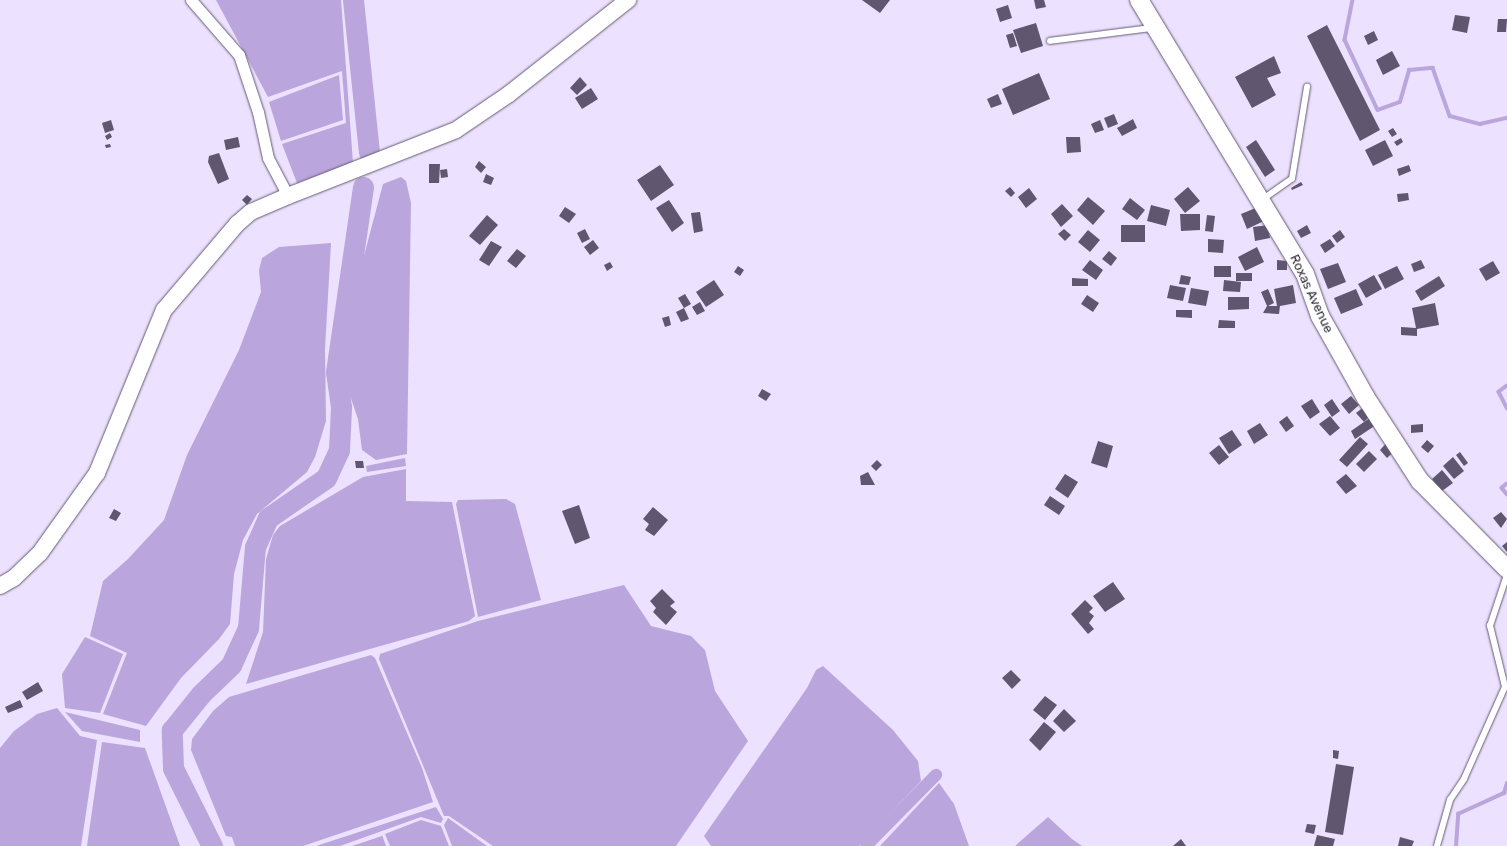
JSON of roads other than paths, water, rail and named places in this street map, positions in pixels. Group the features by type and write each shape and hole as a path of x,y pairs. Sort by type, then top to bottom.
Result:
{"main road":[{"name":"Roxas Avenue","path":"1139,0 1155,28 1203,101 1305,274 1320,316 1347,364 1420,482 1507,569"}],"street":[{"path":"191,0 239,55 258,112 268,158 288,196"},
{"path":"0,586 14,578 40,553 97,473 164,310 237,224 251,212 288,196 456,130 509,94 628,0"}],"lane":[{"path":"1050,41 1155,28"},
{"path":"1261,200 1292,179 1307,87"},
{"path":"1437,846 1450,800 1505,687 1490,626 1507,575"}],"waterway":[{"path":"353,0 369,152"},
{"path":"1353,0 1345,40 1378,110 1400,102 1409,70 1433,68 1450,116 1480,124 1507,118"},
{"path":"212,846 173,768 172,730 201,694 231,665 248,628 255,547 268,518 326,478 339,450 341,407 336,372 363,187"},
{"path":"1507,386 1499,392 1507,408"},
{"path":"1507,484 1502,488 1507,494"},
{"path":"866,846 936,775"},
{"path":"1456,846 1458,814 1504,793 1507,783"}]}
